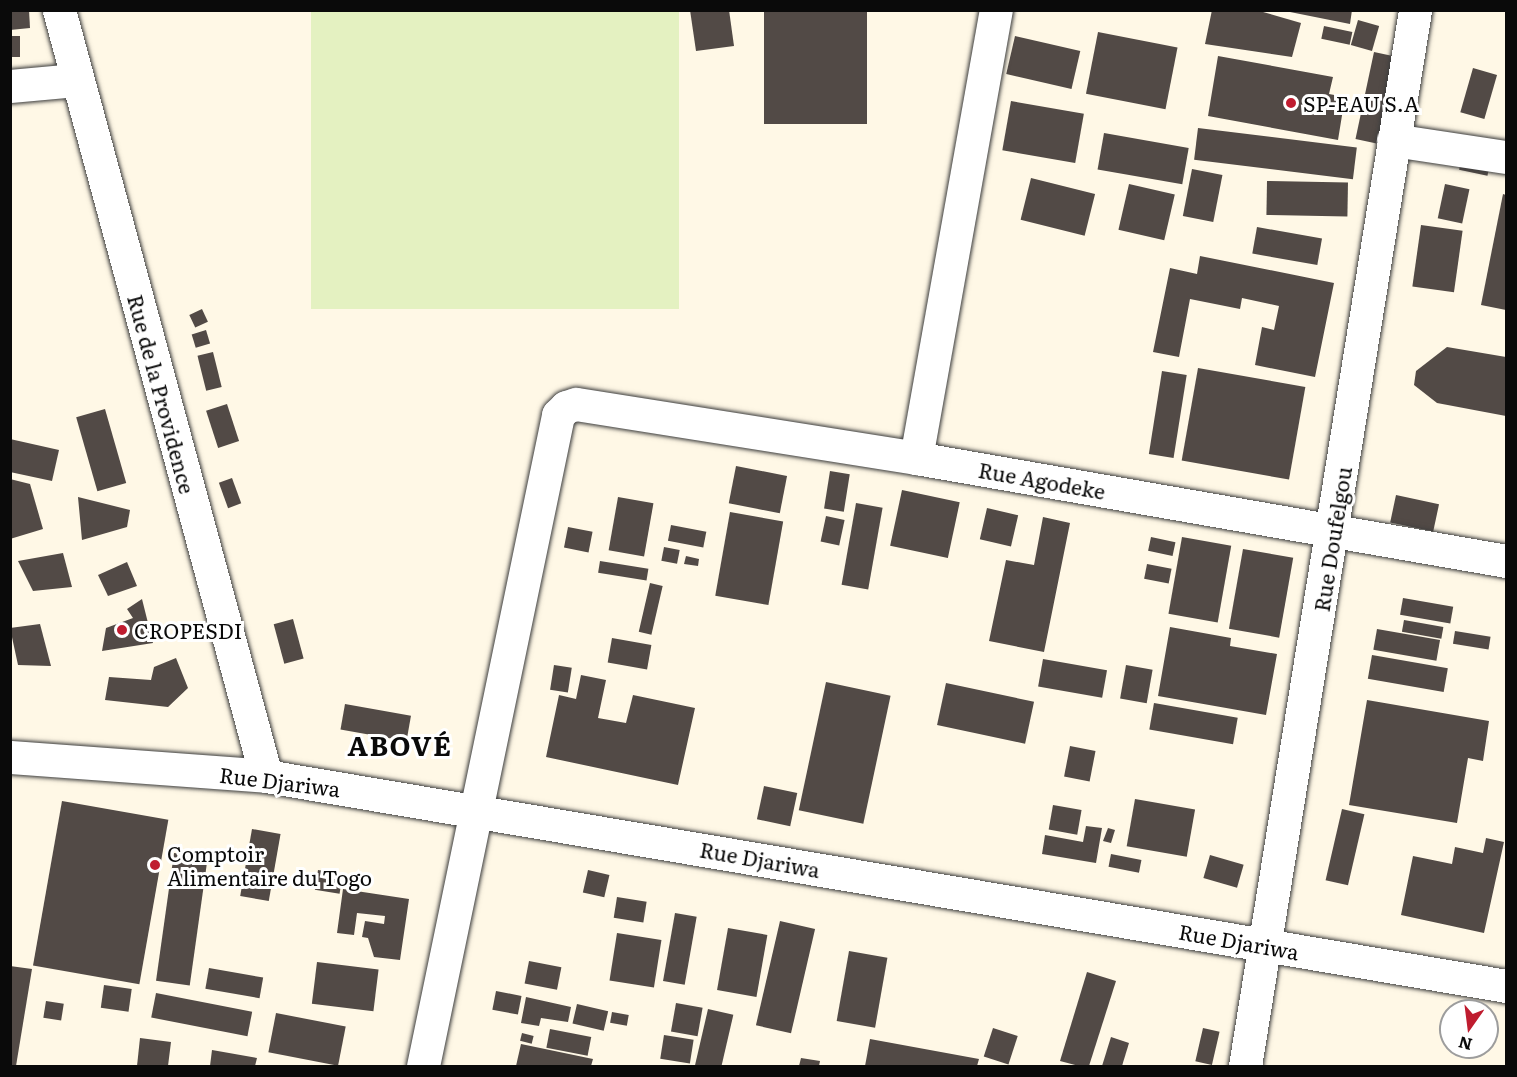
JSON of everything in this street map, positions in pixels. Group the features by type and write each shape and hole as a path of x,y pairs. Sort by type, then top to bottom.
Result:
{"street":[{"name":"Rue de la Providence","path":"59,10 76,80 266,776"},
{"path":"916,458 996,10"},
{"name":"Rue Doufelgou","path":"1245,1066 1334,532 1393,140 1415,10"},
{"path":"10,86 76,80"},
{"path":"1393,140 1506,157"},
{"name":"Rue Agodeke","path":"477,811 558,415 576,404 916,458 1506,561"},
{"name":"Rue Djariwa","path":"10,757 266,776 1506,986"},
{"path":"423,1066 477,811"}],"green space":[{"path":"311,11 679,11 679,309 311,309"}],"building":[{"path":"10,10 29,10 30,28 10,30"},
{"path":"690,10 729,10 734,46 696,51"},
{"path":"764,10 867,10 867,124 764,124"},
{"path":"1212,10 1256,10 1301,23 1292,57 1205,44"},
{"path":"1280,10 1352,10 1350,24"},
{"path":"1358,20 1379,26 1372,51 1351,45"},
{"path":"1324,26 1352,32 1350,45 1321,39"},
{"path":"1098,32 1178,47 1165,109 1086,94"},
{"path":"10,36 20,36 20,57 10,57"},
{"path":"1015,36 1080,51 1072,89 1006,74"},
{"path":"1374,52 1403,58 1385,145 1355,139"},
{"path":"1218,56 1333,77 1329,94 1345,97 1338,140 1208,116"},
{"path":"1473,68 1497,75 1484,119 1460,112"},
{"path":"1011,101 1084,114 1075,163 1002,150"},
{"path":"1198,128 1357,147 1353,179 1194,160"},
{"path":"1104,133 1189,148 1182,184 1098,169"},
{"path":"1462,156 1490,162 1487,176 1459,170"},
{"path":"1192,169 1222,175 1213,222 1183,216"},
{"path":"1031,178 1095,194 1085,236 1021,220"},
{"path":"1267,181 1348,182 1347,216 1266,215"},
{"path":"1129,184 1175,195 1164,240 1118,230"},
{"path":"1445,184 1469,189 1462,223 1438,218"},
{"path":"1503,194 1506,195 1506,310 1481,305"},
{"path":"1421,225 1463,231 1454,292 1412,286"},
{"path":"1257,227 1322,238 1317,265 1252,254"},
{"path":"1200,256 1334,283 1315,377 1255,365 1262,327 1274,330 1279,306 1242,298 1240,309 1190,299 1179,357 1153,352 1170,268 1197,274"},
{"path":"202,309 208,322 195,328 189,315"},
{"path":"206,330 210,343 196,348 192,334"},
{"path":"1447,347 1506,357 1506,416 1437,403 1414,385 1416,371"},
{"path":"213,352 222,387 206,391 197,356"},
{"path":"1198,368 1305,387 1289,479 1182,461"},
{"path":"1162,371 1187,375 1174,458 1149,454"},
{"path":"227,404 239,441 218,448 206,411"},
{"path":"105,409 126,483 97,491 76,417"},
{"path":"10,439 59,450 52,481 10,472"},
{"path":"736,466 787,476 780,513 729,503"},
{"path":"830,471 850,474 844,512 824,509"},
{"path":"232,478 241,503 228,508 219,483"},
{"path":"10,479 30,484 43,529 10,539"},
{"path":"902,490 960,502 948,558 890,546"},
{"path":"1396,495 1439,504 1433,532 1390,522"},
{"path":"78,497 130,510 127,527 82,540"},
{"path":"618,497 653,503 644,556 609,550"},
{"path":"856,503 883,508 868,589 842,585"},
{"path":"987,508 1018,515 1011,546 980,539"},
{"path":"730,512 783,521 768,605 715,596"},
{"path":"826,516 845,520 839,545 821,541"},
{"path":"1043,517 1070,523 1044,652 989,641 1006,560 1034,565"},
{"path":"671,525 706,532 703,548 668,541"},
{"path":"568,527 593,532 589,552 564,548"},
{"path":"1151,537 1175,542 1173,556 1148,551"},
{"path":"1182,537 1231,546 1218,622 1168,614"},
{"path":"664,547 680,550 677,564 661,561"},
{"path":"1243,549 1293,558 1279,638 1229,629"},
{"path":"63,553 72,587 33,591 18,561"},
{"path":"686,556 699,559 698,566 684,564"},
{"path":"600,561 648,569 647,581 598,573"},
{"path":"127,562 137,586 108,596 98,575"},
{"path":"1147,564 1172,569 1169,583 1144,579"},
{"path":"650,583 663,586 651,635 639,632"},
{"path":"1403,598 1453,607 1450,624 1400,615"},
{"path":"142,599 153,643 102,651 106,628 133,618 127,609"},
{"path":"293,619 304,659 284,664 274,624"},
{"path":"1404,620 1443,627 1441,639 1402,632"},
{"path":"40,624 51,666 18,665 10,628"},
{"path":"1170,627 1231,638 1230,646 1277,654 1266,715 1158,696"},
{"path":"1377,629 1440,640 1436,661 1373,650"},
{"path":"1455,631 1491,637 1489,649 1453,644"},
{"path":"612,638 651,645 647,670 608,663"},
{"path":"1372,655 1448,668 1444,692 1368,679"},
{"path":"176,658 188,688 168,707 105,700 109,677 151,680 154,667"},
{"path":"1043,659 1107,670 1102,698 1038,687"},
{"path":"554,665 572,668 568,693 550,690"},
{"path":"1126,665 1153,670 1147,703 1120,698"},
{"path":"581,675 606,680 598,718 626,723 633,695 695,708 678,785 546,757 559,695 576,699"},
{"path":"826,682 891,696 863,824 799,810"},
{"path":"946,683 1034,702 1025,744 937,725"},
{"path":"1367,700 1489,721 1483,761 1468,758 1457,823 1349,805"},
{"path":"1154,703 1238,718 1233,744 1149,730"},
{"path":"345,704 411,716 406,741 340,730"},
{"path":"1070,746 1096,751 1090,781 1064,776"},
{"path":"764,786 797,793 790,826 757,819"},
{"path":"1135,799 1195,810 1187,857 1127,846"},
{"path":"62,801 168,820 139,984 33,965"},
{"path":"1053,805 1082,810 1077,835 1049,830"},
{"path":"1342,809 1364,814 1348,885 1326,880"},
{"path":"1086,826 1102,828 1096,863 1042,854 1045,835 1083,842"},
{"path":"1108,828 1115,830 1111,843 1103,841"},
{"path":"252,829 281,834 269,901 240,896"},
{"path":"1486,838 1504,842 1484,933 1401,915 1413,856 1452,864 1455,847 1483,853"},
{"path":"174,853 208,858 190,985 156,981"},
{"path":"1111,854 1141,860 1139,873 1109,867"},
{"path":"1210,855 1244,865 1237,888 1203,878"},
{"path":"318,870 343,874 340,894 315,890"},
{"path":"588,870 609,875 604,897 583,892"},
{"path":"343,889 409,899 400,960 374,957 368,938 362,937 365,921 384,924 385,916 357,913 354,935 337,933"},
{"path":"617,897 647,902 643,922 614,918"},
{"path":"675,913 697,917 685,985 663,981"},
{"path":"780,921 815,929 791,1033 756,1025"},
{"path":"728,928 767,935 756,997 717,990"},
{"path":"617,933 661,940 654,987 609,980"},
{"path":"849,951 887,958 875,1028 837,1021"},
{"path":"529,961 561,967 557,990 525,984"},
{"path":"317,962 379,970 373,1011 312,1004"},
{"path":"10,966 32,969 16,1066 10,1066"},
{"path":"209,968 263,978 260,998 205,989"},
{"path":"1087,972 1116,981 1089,1066 1079,1066 1060,1061"},
{"path":"104,985 132,989 129,1012 101,1008"},
{"path":"496,991 522,996 518,1015 492,1010"},
{"path":"156,993 252,1012 247,1036 151,1018"},
{"path":"526,997 571,1007 568,1022 541,1018 539,1026 521,1023"},
{"path":"46,1001 64,1004 61,1021 43,1018"},
{"path":"676,1003 703,1008 698,1036 671,1032"},
{"path":"577,1004 608,1011 604,1031 573,1023"},
{"path":"708,1009 733,1015 722,1066 695,1066"},
{"path":"612,1012 629,1015 627,1026 610,1023"},
{"path":"276,1013 346,1027 338,1066 268,1052"},
{"path":"993,1028 1018,1036 1008,1065 984,1057"},
{"path":"1203,1028 1220,1032 1212,1065 1195,1061"},
{"path":"550,1029 591,1037 588,1056 546,1048"},
{"path":"522,1033 534,1036 532,1044 520,1041"},
{"path":"664,1035 694,1040 690,1063 660,1059"},
{"path":"1111,1037 1129,1043 1122,1066 1102,1066"},
{"path":"140,1038 171,1042 168,1066 137,1066"},
{"path":"870,1039 979,1059 977,1066 865,1066"},
{"path":"521,1044 593,1059 591,1066 516,1066"},
{"path":"212,1050 257,1058 255,1066 210,1066"},
{"path":"801,1058 820,1061 819,1066 799,1066"}],"place":[{"name":"SP-EAU S.A","path":"1291,103"},
{"name":"CROPESDI","path":"122,630"},
{"name":"Comptoir Alimentaire du Togo","path":"155,865"}],"district":[{"name":"ABOVÉ","path":"400,745"}]}
